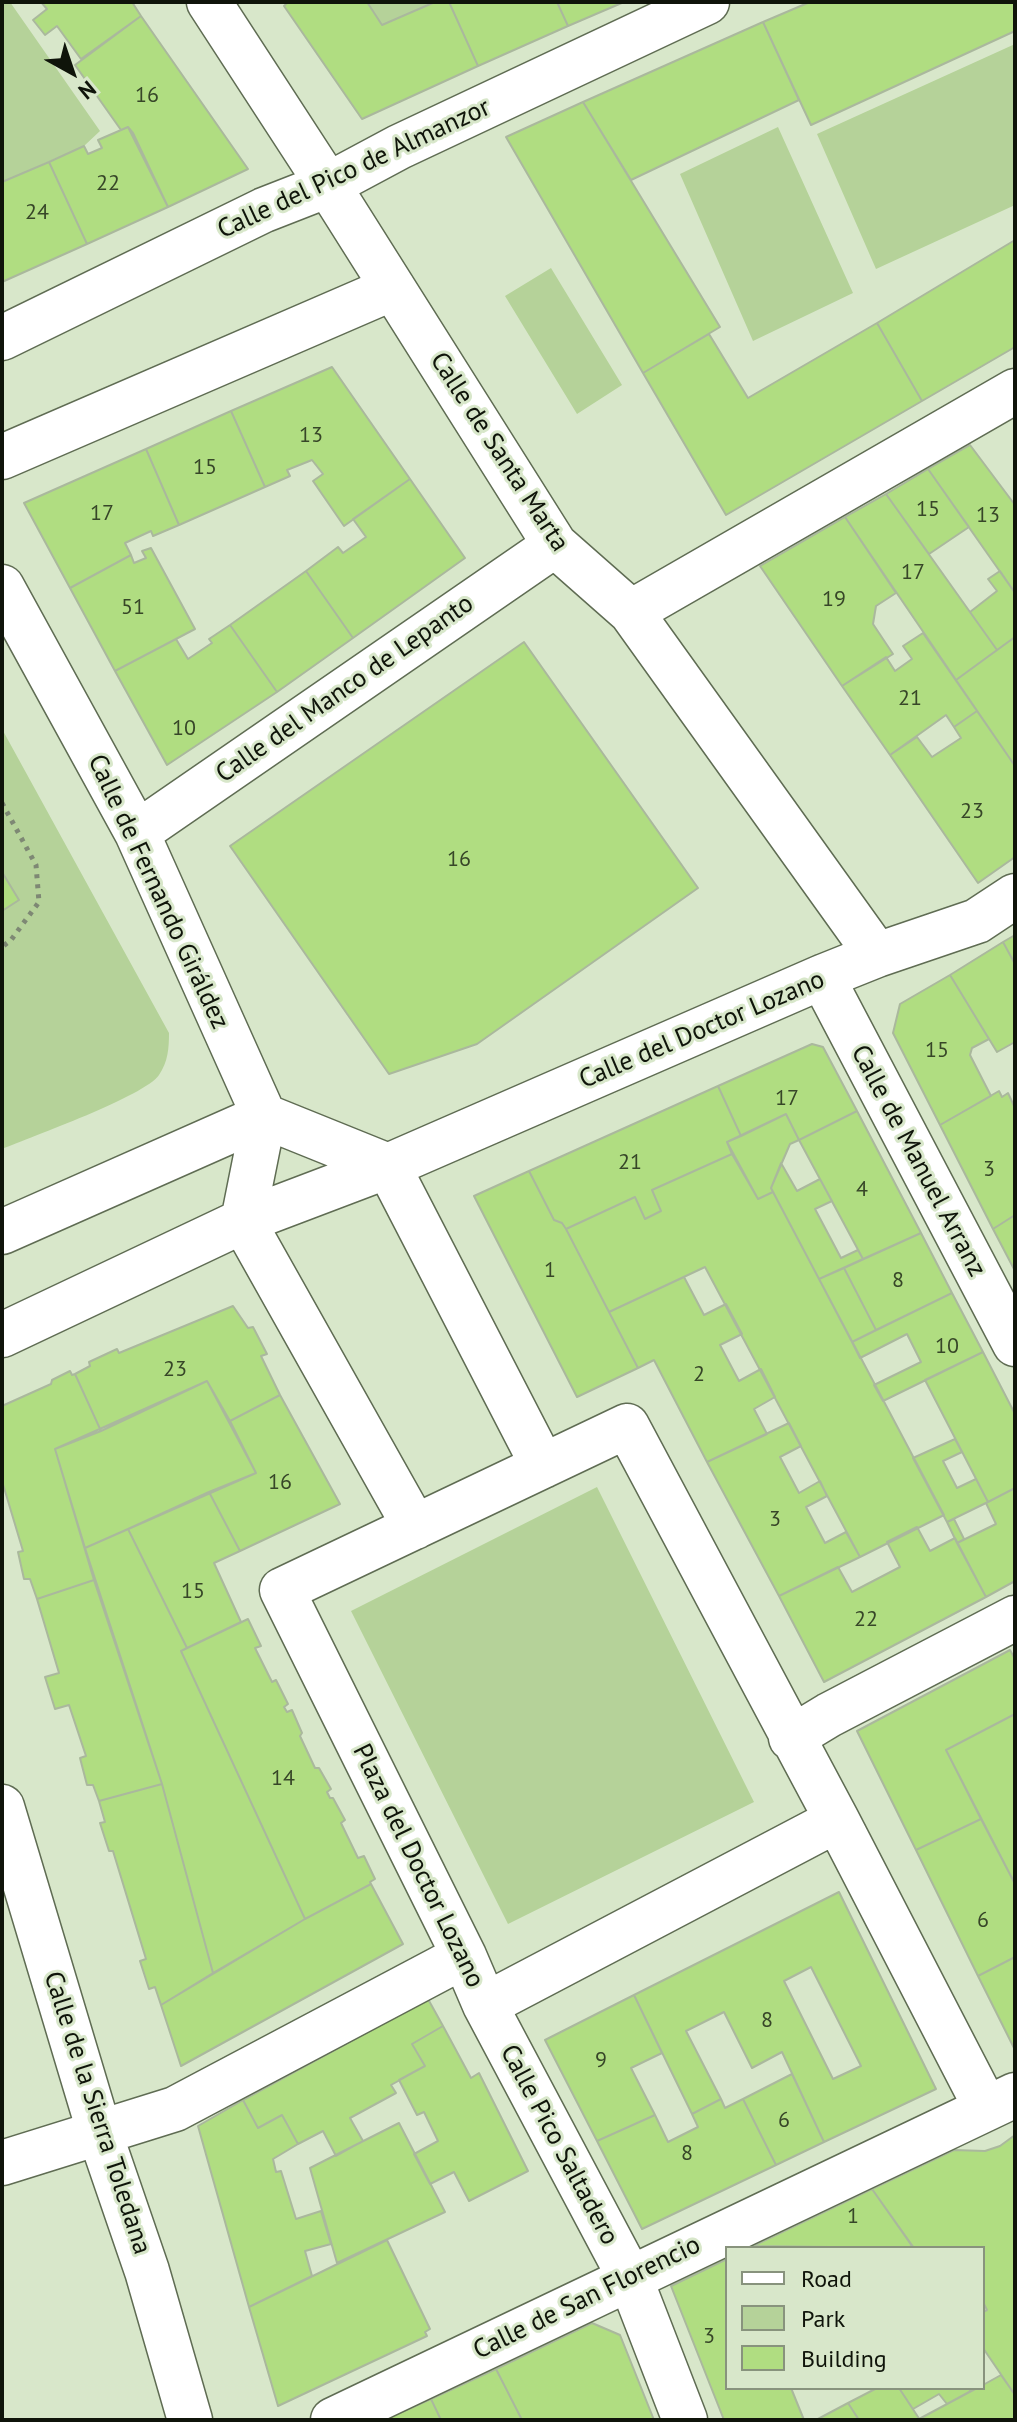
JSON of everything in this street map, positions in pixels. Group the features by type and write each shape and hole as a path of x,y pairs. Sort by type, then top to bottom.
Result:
{"street":[{"name":"Calle de Santa Marta","path":"209,2 555,545 631,612 877,955"},
{"name":"Calle del Pico de Almanzor","path":"2,338 264,210 328,185 399,147 707,2"},
{"path":"2,457 393,288"},
{"path":"631,612 1015,391"},
{"name":"Calle del Manco de Lepanto","path":"137,833 555,545"},
{"name":"Calle de Fernando Giráldez","path":"2,587 137,833 264,1116"},
{"name":"Calle del Doctor Lozano","path":"2,1335 243,1221 388,1166 822,977 977,921 1015,896"},
{"name":"Calle de Manuel Arranz","path":"822,977 1015,1344"},
{"path":"264,1116 243,1221 415,1527"},
{"path":"2,1232 264,1116 388,1166 543,1466"},
{"name":"Plaza del Doctor Lozano","path":"837,1820 485,2005 464,1956 282,1590 627,1426 791,1738 1001,2101"},
{"path":"791,1738 1015,1618"},
{"name":"Calle de la Sierra Toledana","path":"2,1807 100,2134 147,2271 190,2420"},
{"path":"2,2163 175,2109 464,1956"},
{"name":"Calle Pico Saltadero","path":"485,2005 630,2278 685,2420"},
{"name":"Calle de San Florencio","path":"333,2420 1001,2101"}],"path":[{"path":"2,803 36,865 39,902 11,940 2,947"}],"green space":[{"path":"2,2 10,2 100,131 84,146 2,182"},
{"path":"367,2 435,2 382,25"},
{"path":"1015,44 1015,205 876,269 817,134"},
{"path":"778,127 853,293 753,341 680,174"},
{"path":"551,268 622,385 577,414 505,296"},
{"path":"2,729 169,1033 164,1065 149,1084 111,1104 2,1149"},
{"path":"597,1487 754,1802 508,1924 351,1611"}],"building":[{"path":"41,2 132,2 141,16 81,59 57,26 45,35 33,20 47,9"},
{"path":"288,2 367,2 382,25 435,2 449,2 478,66 362,119 284,6"},
{"path":"449,2 557,2 568,26 478,66"},
{"path":"557,2 624,2 568,26"},
{"path":"810,2 1015,2 1015,31 811,125 763,22"},
{"path":"141,16 248,169 168,207 133,133 128,127 121,130 75,65"},
{"path":"763,22 799,100 631,180 583,102"},
{"path":"583,102 720,327 643,373 506,137"},
{"path":"128,127 168,207 87,244 49,162 84,146 88,154 102,148 98,140"},
{"path":"49,162 87,244 2,282 2,182"},
{"path":"1015,240 1015,347 922,401 877,323"},
{"path":"877,323 922,401 726,515 643,373 709,334 748,398"},
{"path":"332,367 410,479 344,526 313,481 323,474 312,460 287,470 290,476 265,487 231,411"},
{"path":"231,411 265,487 179,525 146,449"},
{"path":"970,445 1015,505 1015,593 928,469"},
{"path":"146,449 179,525 153,536 151,531 125,543 131,555 70,588 24,503"},
{"path":"928,469 969,527 929,554 886,494"},
{"path":"410,479 465,558 353,638 306,571 338,547 343,553 366,537 353,519"},
{"path":"886,494 997,650 956,680 845,517"},
{"path":"845,517 896,593 876,606 873,624 893,654 842,686 760,566"},
{"path":"151,548 195,629 115,671 70,588 131,555 134,563 146,558 142,551"},
{"path":"306,571 353,638 277,692 230,625"},
{"path":"1000,571 1015,593 1015,637 997,650 970,612 997,591 988,579"},
{"path":"230,625 277,692 167,765 115,671 176,639 188,659 212,643 209,639"},
{"path":"923,633 977,711 954,727 946,715 890,755 842,686 886,657 895,671 912,659 903,646"},
{"path":"1015,637 1015,766 956,680"},
{"path":"524,642 698,888 477,1044 389,1074 230,846"},
{"path":"977,711 1015,766 1015,857 978,883 890,755 917,737 932,757 961,738 954,727"},
{"path":"2,872 19,900 2,911"},
{"path":"1015,935 1015,964 1003,942"},
{"path":"1003,942 1015,964 1015,1042 997,1052 950,975"},
{"path":"950,975 989,1039 972,1048 970,1055 991,1096 940,1125 893,1033 900,1004"},
{"path":"812,1044 823,1047 857,1111 799,1140 786,1114 741,1136 718,1086"},
{"path":"718,1086 741,1136 727,1142 732,1154 652,1190 661,1211 645,1219 635,1197 566,1229 554,1220 529,1171"},
{"path":"999,1091 1002,1097 1008,1093 1015,1108 1015,1215 993,1229 940,1125"},
{"path":"857,1111 921,1233 863,1259 799,1140"},
{"path":"786,1114 799,1140 790,1144 771,1188 773,1192 758,1199 727,1142"},
{"path":"732,1154 758,1199 773,1192 944,1515 860,1557 705,1267 609,1312 566,1229 635,1197 645,1219 661,1211 652,1190"},
{"path":"781,1163 797,1191 820,1179 832,1201 815,1209 841,1258 858,1250 863,1259 819,1279 771,1188"},
{"path":"529,1171 554,1220 566,1229 638,1368 577,1397 474,1196"},
{"path":"1015,1215 1015,1271 993,1229"},
{"path":"921,1233 952,1293 876,1330 844,1268"},
{"path":"844,1268 876,1330 852,1342 819,1279"},
{"path":"684,1277 704,1315 726,1304 742,1334 720,1345 739,1381 761,1369 775,1397 754,1409 767,1434 707,1462 654,1360 638,1368 609,1312"},
{"path":"952,1293 983,1352 883,1401 874,1385 921,1362 907,1334 860,1358 852,1342"},
{"path":"233,1306 248,1328 253,1327 267,1354 261,1356 280,1395 230,1421 207,1381 101,1431 75,1374 90,1366 89,1362 117,1349 119,1353"},
{"path":"983,1352 1015,1414 1015,1488 988,1502 925,1380"},
{"path":"70,1371 72,1375 75,1374 101,1431 55,1449 94,1580 37,1599 30,1579 24,1579 18,1552 23,1551 2,1481 2,1406 51,1384 52,1380"},
{"path":"207,1381 256,1473 85,1548 55,1449"},
{"path":"280,1395 340,1504 240,1551 209,1492 256,1473 230,1421"},
{"path":"789,1423 801,1446 780,1457 799,1493 820,1481 827,1496 806,1507 825,1543 846,1532 860,1557 779,1596 707,1462"},
{"path":"955,1439 962,1452 943,1461 957,1488 976,1479 988,1502 947,1522 913,1458"},
{"path":"1015,1488 1015,1581 986,1597 957,1543 996,1524 986,1503"},
{"path":"209,1492 240,1551 214,1563 241,1622 187,1648 128,1529"},
{"path":"954,1519 964,1539 957,1543 947,1522"},
{"path":"917,1527 930,1551 955,1538 986,1597 824,1682 779,1596 838,1567 852,1592 900,1567 887,1542"},
{"path":"128,1529 187,1648 181,1651 305,1919 213,1973 162,1784 85,1548"},
{"path":"94,1580 162,1784 99,1801 93,1785 87,1785 80,1758 86,1756 69,1705 55,1709 45,1677 59,1673 37,1599"},
{"path":"248,1619 261,1646 255,1648 272,1682 276,1680 288,1704 284,1707 287,1712 292,1710 315,1768 319,1768 331,1789 327,1792 345,1820 341,1823 358,1858 364,1856 375,1879 305,1919 181,1651"},
{"path":"1010,1650 1015,1659 1015,1714 946,1750 981,1819 916,1850 857,1731"},
{"path":"1015,1714 1015,1884 946,1750"},
{"path":"162,1784 213,1973 161,2005 155,1987 149,1989 140,1961 146,1959 113,1851 109,1851 100,1823 105,1822 99,1801"},
{"path":"981,1819 1015,1884 1015,1957 978,1976 916,1850"},
{"path":"371,1884 403,1944 181,2066 161,2005 305,1919"},
{"path":"839,1892 936,2089 824,2142 782,2052 752,2068 724,2012 686,2031 721,2099 692,2114 634,1995","holes":["811,1967 861,2066 833,2079 784,1981"]},
{"path":"1015,1957 1015,2050 978,1976"},
{"path":"634,1995 662,2053 631,2068 655,2115 597,2141 545,2040"},
{"path":"428,1999 443,2026 412,2044 425,2066 391,2085 396,2093 350,2118 363,2141 336,2156 323,2131 298,2144 282,2115 258,2128 243,2100"},
{"path":"443,2026 471,2078 479,2073 528,2171 469,2201 454,2172 430,2184 414,2154 438,2141 424,2112 417,2115 399,2080 425,2066 412,2044"},
{"path":"792,2074 824,2142 776,2165 743,2099"},
{"path":"721,2099 725,2108 743,2099 776,2165 642,2229 597,2141 655,2115 668,2142 698,2127 692,2114"},
{"path":"243,2100 258,2128 282,2115 298,2144 273,2159 276,2172 281,2171 296,2219 321,2211 331,2244 305,2251 312,2276 249,2307 198,2126"},
{"path":"399,2123 445,2212 337,2263 310,2168"},
{"path":"1015,2135 1015,2395 985,2351 985,2246 913,2246 872,2189 954,2150 985,2151 1000,2146"},
{"path":"872,2189 912,2246 753,2246"},
{"path":"387,2240 430,2329 425,2332 427,2336 278,2406 249,2307"},
{"path":"725,2260 725,2390 792,2390 804,2420 724,2420 671,2286"},
{"path":"592,2323 620,2335 654,2420 522,2420 496,2369"},
{"path":"496,2369 522,2420 441,2420 431,2399"},
{"path":"1001,2375 1015,2395 1015,2420 919,2419 973,2390 985,2390 985,2384"},
{"path":"873,2390 900,2390 920,2420 859,2420 848,2403"},
{"path":"900,2390 971,2391 947,2404 939,2394 913,2409"},
{"path":"431,2399 441,2420 385,2420 395,2415"},
{"path":"848,2403 859,2420 816,2420"}]}
